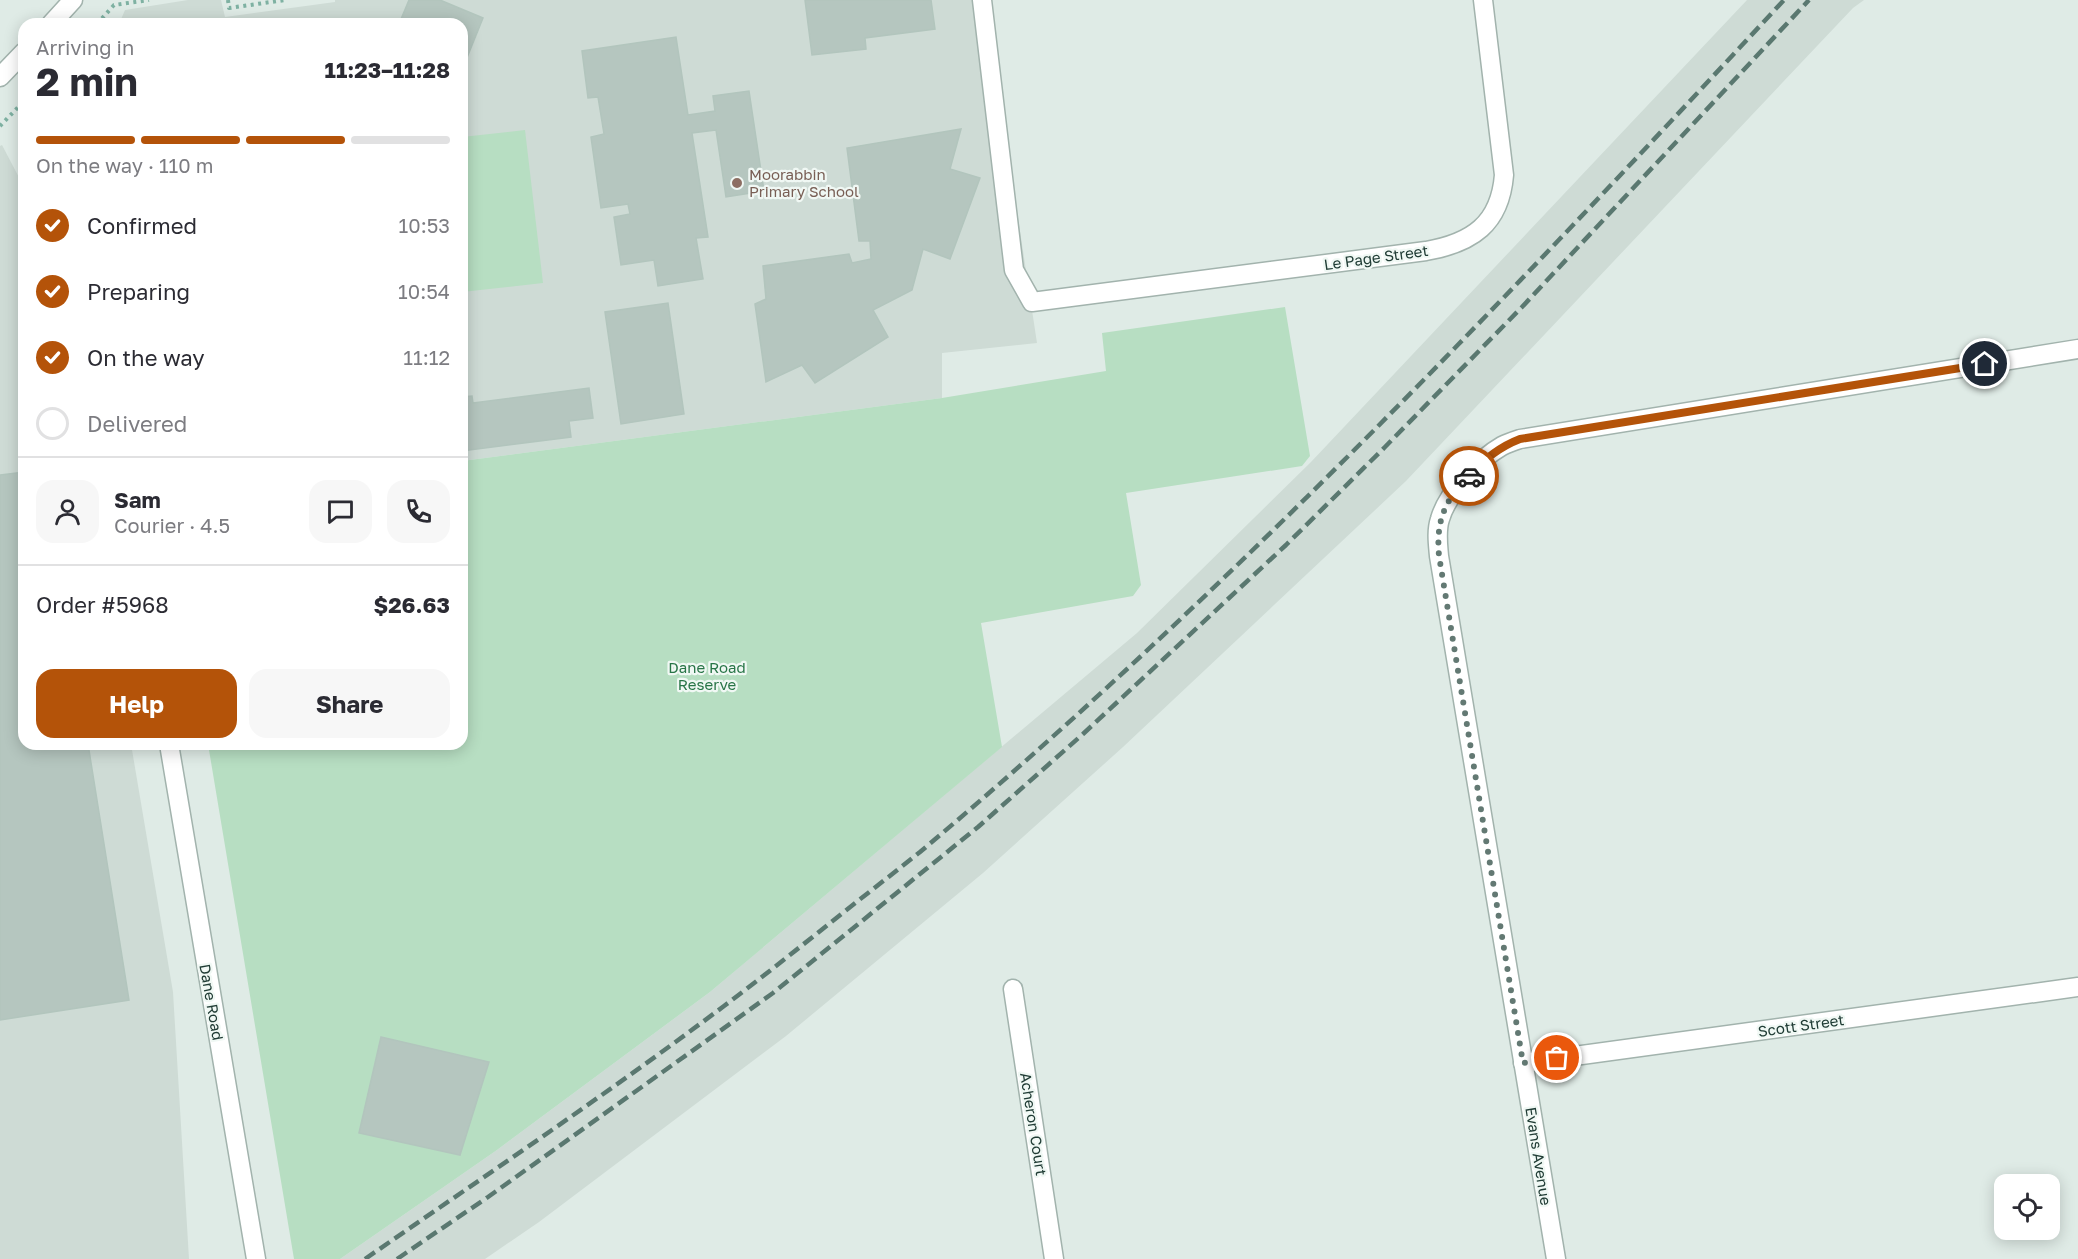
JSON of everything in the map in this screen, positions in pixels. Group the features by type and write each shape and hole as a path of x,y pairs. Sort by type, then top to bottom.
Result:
{"street":[{"path":"56,18 73,0"},
{"path":"72,18 73,0"},
{"name":"Le Page Street","path":"982,0 1014,270 1032,302 1426,251 1452,244 1475,233 1488,222 1498,207 1504,175 1483,0"},
{"path":"0,77 18,58"},
{"name":"Evans Avenue","path":"1556,1259 1439,556 1437,537 1440,520 1447,503 1482,462 1502,446 1520,439 2078,349"},
{"name":"Dane Road","path":"170,750 256,1259"},
{"name":"Scott Street","path":"1523,1063 2078,987"},
{"name":"Acheron Court","path":"1013,989 1054,1259"}],"path":[{"path":"102,18 114,5 149,0"},
{"path":"228,0 229,8 285,0"},
{"path":"0,126 18,107"}],"shaded area":[{"name":"Moorabbin Primary School","path":"188,0 221,0 225,17 335,2 335,0 985,0 1037,343 942,353 942,398 468,460 468,18 122,18 125,10"},
{"path":"1747,0 1864,0 1853,8 1406,481 1123,747 983,873 786,1036 539,1222 485,1259 340,1259 497,1150 710,992 1137,633 1311,462"},
{"path":"2,145 18,176 18,750 132,750 173,992 189,1259 0,1259 0,146"}],"green space":[{"path":"525,130 543,283 468,291 468,136"},
{"name":"Dane Road Reserve","path":"1285,307 1310,456 1302,466 1126,493 1141,585 1133,596 981,623 1002,747 710,992 497,1150 340,1259 294,1259 209,750 468,750 468,460 942,398 1106,371 1102,333"}],"building":[{"path":"409,0 440,0 483,18 468,55 468,18 402,18"},
{"path":"805,0 931,0 935,29 865,38 866,49 812,55"},
{"path":"676,37 688,115 715,111 713,96 749,91 764,191 726,197 716,130 692,133 708,237 696,238 703,279 658,286 654,260 621,265 614,217 630,214 628,204 601,208 591,137 604,134 598,97 588,98 582,51"},
{"path":"961,129 950,169 980,178 950,259 923,249 912,290 873,310 888,337 815,383 802,365 766,382 755,304 766,299 763,266 849,254 852,263 871,259 870,241 859,241 847,148"},
{"path":"668,303 684,414 621,424 605,312"},
{"path":"589,388 593,418 569,421 571,437 468,450 468,396 472,396 473,403"},
{"path":"18,473 18,750 89,750 129,1000 0,1020 0,475"},
{"path":"381,1037 489,1062 460,1155 359,1133"}],"railway":[{"path":"365,1259 591,1103 737,996 920,852 1035,753 1147,651 1365,440 1784,0"},
{"path":"397,1259 488,1197 773,993 978,827 1083,734 1286,545 1385,447 1522,307 1809,0"}],"way so far":[{"path":"1469,476 1447,503 1440,520 1437,537 1439,556 1523,1063 1557,1058"}],"place":[{"name":"Moorabbin Primary School","path":"737,183"}],"route":[{"path":"1469,476 1502,446 1520,439 1985,364"}]}
